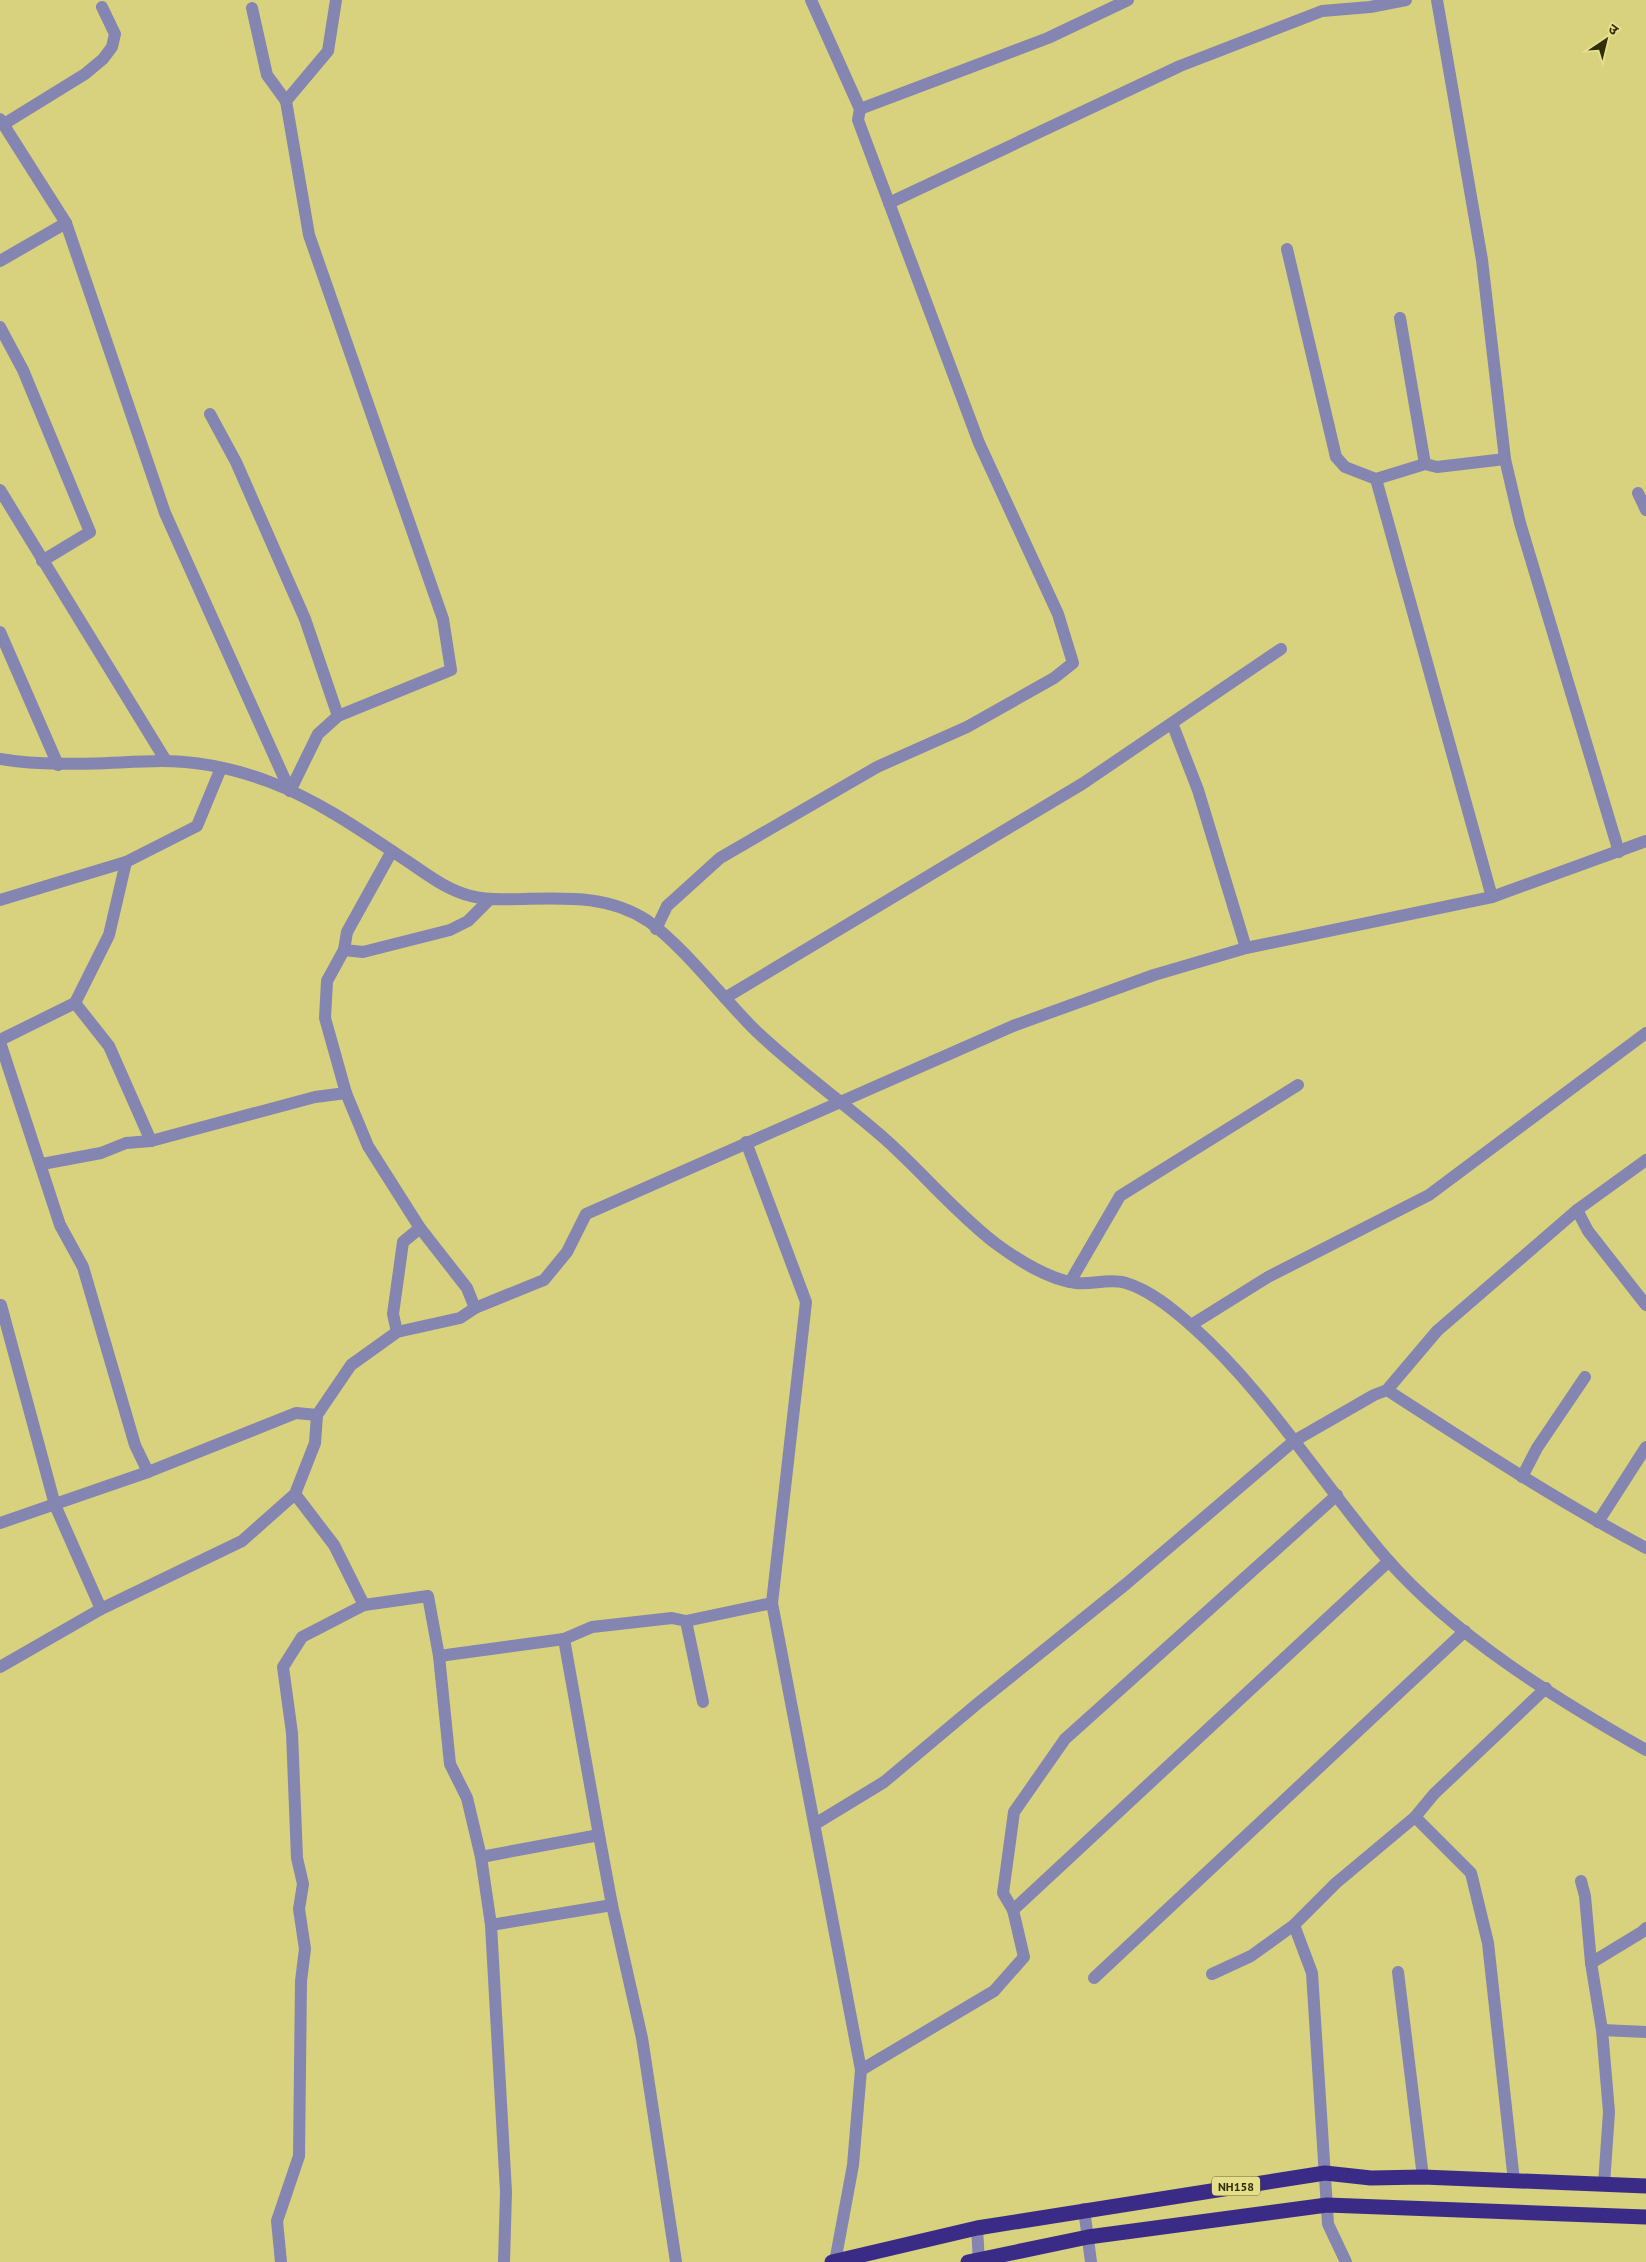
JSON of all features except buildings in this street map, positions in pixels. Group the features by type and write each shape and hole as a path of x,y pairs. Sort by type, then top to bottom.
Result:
{"highway":[{"name":"NH158","path":"833,2262 977,2228 1084,2209 1325,2172 1371,2178 1423,2177 1646,2186"},
{"path":"975,2261 1088,2237 1327,2205 1646,2217"}],"street":[{"path":"286,101 328,50 336,0"},
{"path":"656,929 667,906 720,858 877,767 967,727 1054,678 1073,663 1058,614 979,443 858,120 860,109 811,0"},
{"path":"860,109 1048,38 1128,0"},
{"path":"889,203 1180,66 1322,11 1370,7 1406,0"},
{"path":"1437,0 1482,260 1505,459 1520,523 1619,852"},
{"path":"102,7 115,34 112,48 103,59 85,74 2,122 66,223 165,513 290,791"},
{"path":"252,8 267,75 286,101 310,235 444,619 451,670 338,716 318,734 290,791"},
{"path":"0,261 66,223"},
{"path":"1287,249 1336,457 1345,467 1376,479 1425,464 1437,466 1505,459"},
{"path":"1400,318 1425,464"},
{"path":"0,327 23,370 90,532 42,561"},
{"path":"210,414 236,462 305,618 338,716"},
{"path":"1376,479 1492,897"},
{"path":"0,490 166,761"},
{"path":"1638,493 1646,510"},
{"path":"0,632 58,765"},
{"path":"725,998 1082,784 1281,649"},
{"path":"1172,723 1198,790 1246,948"},
{"path":"0,759 58,765 166,761 221,768 265,780 328,810 446,886 466,896 489,900 572,897 602,901 626,909 656,929 757,1032 838,1102 881,1135 958,1212 983,1234 1009,1253 1052,1277 1083,1284 1108,1280 1124,1282 1140,1288 1191,1325 1224,1358 1294,1441 1389,1561 1424,1597 1465,1631 1546,1688 1646,1750"},
{"path":"0,900 126,862 198,826 221,768"},
{"path":"0,1667 101,1609 242,1541 295,1494 315,1443 317,1414 351,1365 396,1332 460,1318 475,1308 544,1280 567,1252 586,1214 1013,1026 1154,975 1246,948 1492,897 1619,852 1646,840"},
{"path":"392,851 347,932 344,950 327,981 325,1018 346,1093 368,1146 420,1228 466,1288 475,1308"},
{"path":"126,862 109,935 75,1003 0,1041 42,1164 60,1225 83,1266 135,1445 148,1472"},
{"path":"344,950 363,952 450,930 468,921 489,900"},
{"path":"75,1003 109,1046 151,1141"},
{"path":"1191,1325 1268,1277 1429,1195 1646,1033"},
{"path":"1070,1282 1120,1196 1298,1085"},
{"path":"42,1164 101,1153 126,1143 151,1141 315,1097 346,1093"},
{"path":"746,1142 806,1302 772,1603 862,2070 853,2165 833,2262"},
{"path":"815,1824 884,1782 976,1704 1126,1584 1294,1441 1374,1395 1387,1390 1437,1331 1577,1210 1646,1160"},
{"path":"1577,1210 1588,1231 1646,1305"},
{"path":"396,1332 393,1314 404,1242 420,1228"},
{"path":"1,1305 55,1505 101,1609"},
{"path":"1522,1477 1537,1448 1585,1377"},
{"path":"1387,1390 1522,1477 1646,1548"},
{"path":"0,1523 148,1472 296,1413 317,1414"},
{"path":"1598,1522 1646,1447"},
{"path":"295,1494 334,1545 364,1605"},
{"path":"862,2070 994,1991 1024,1957 1013,1910 1003,1893 1014,1812 1065,1739 1337,1495"},
{"path":"1013,1910 1389,1561"},
{"path":"281,2262 278,2221 300,2156 301,1981 306,1949 300,1909 303,1884 297,1858 292,1733 283,1667 302,1637 364,1605 428,1596 439,1656 450,1764 467,1798 481,1857 491,1925 506,2192 504,2262"},
{"path":"439,1656 564,1639 592,1627 672,1618 686,1621 772,1603"},
{"path":"686,1621 703,1702"},
{"path":"1094,1978 1465,1631"},
{"path":"564,1639 612,1905 642,2038 676,2262"},
{"path":"1212,1974 1251,1956 1294,1925 1336,1883 1416,1817 1434,1794 1546,1688"},
{"path":"1416,1817 1471,1874 1488,1943 1514,2181"},
{"path":"481,1857 600,1835"},
{"path":"1581,1881 1585,1896 1591,1963 1602,2030 1609,2112 1604,2184"},
{"path":"491,1925 612,1905"},
{"path":"1294,1925 1312,1973 1328,2224 1346,2262"},
{"path":"1591,1963 1646,1928"},
{"path":"1398,1972 1423,2177"},
{"path":"1602,2030 1646,2032"},
{"path":"1084,2209 1091,2262"},
{"path":"975,2261 977,2228"}]}
